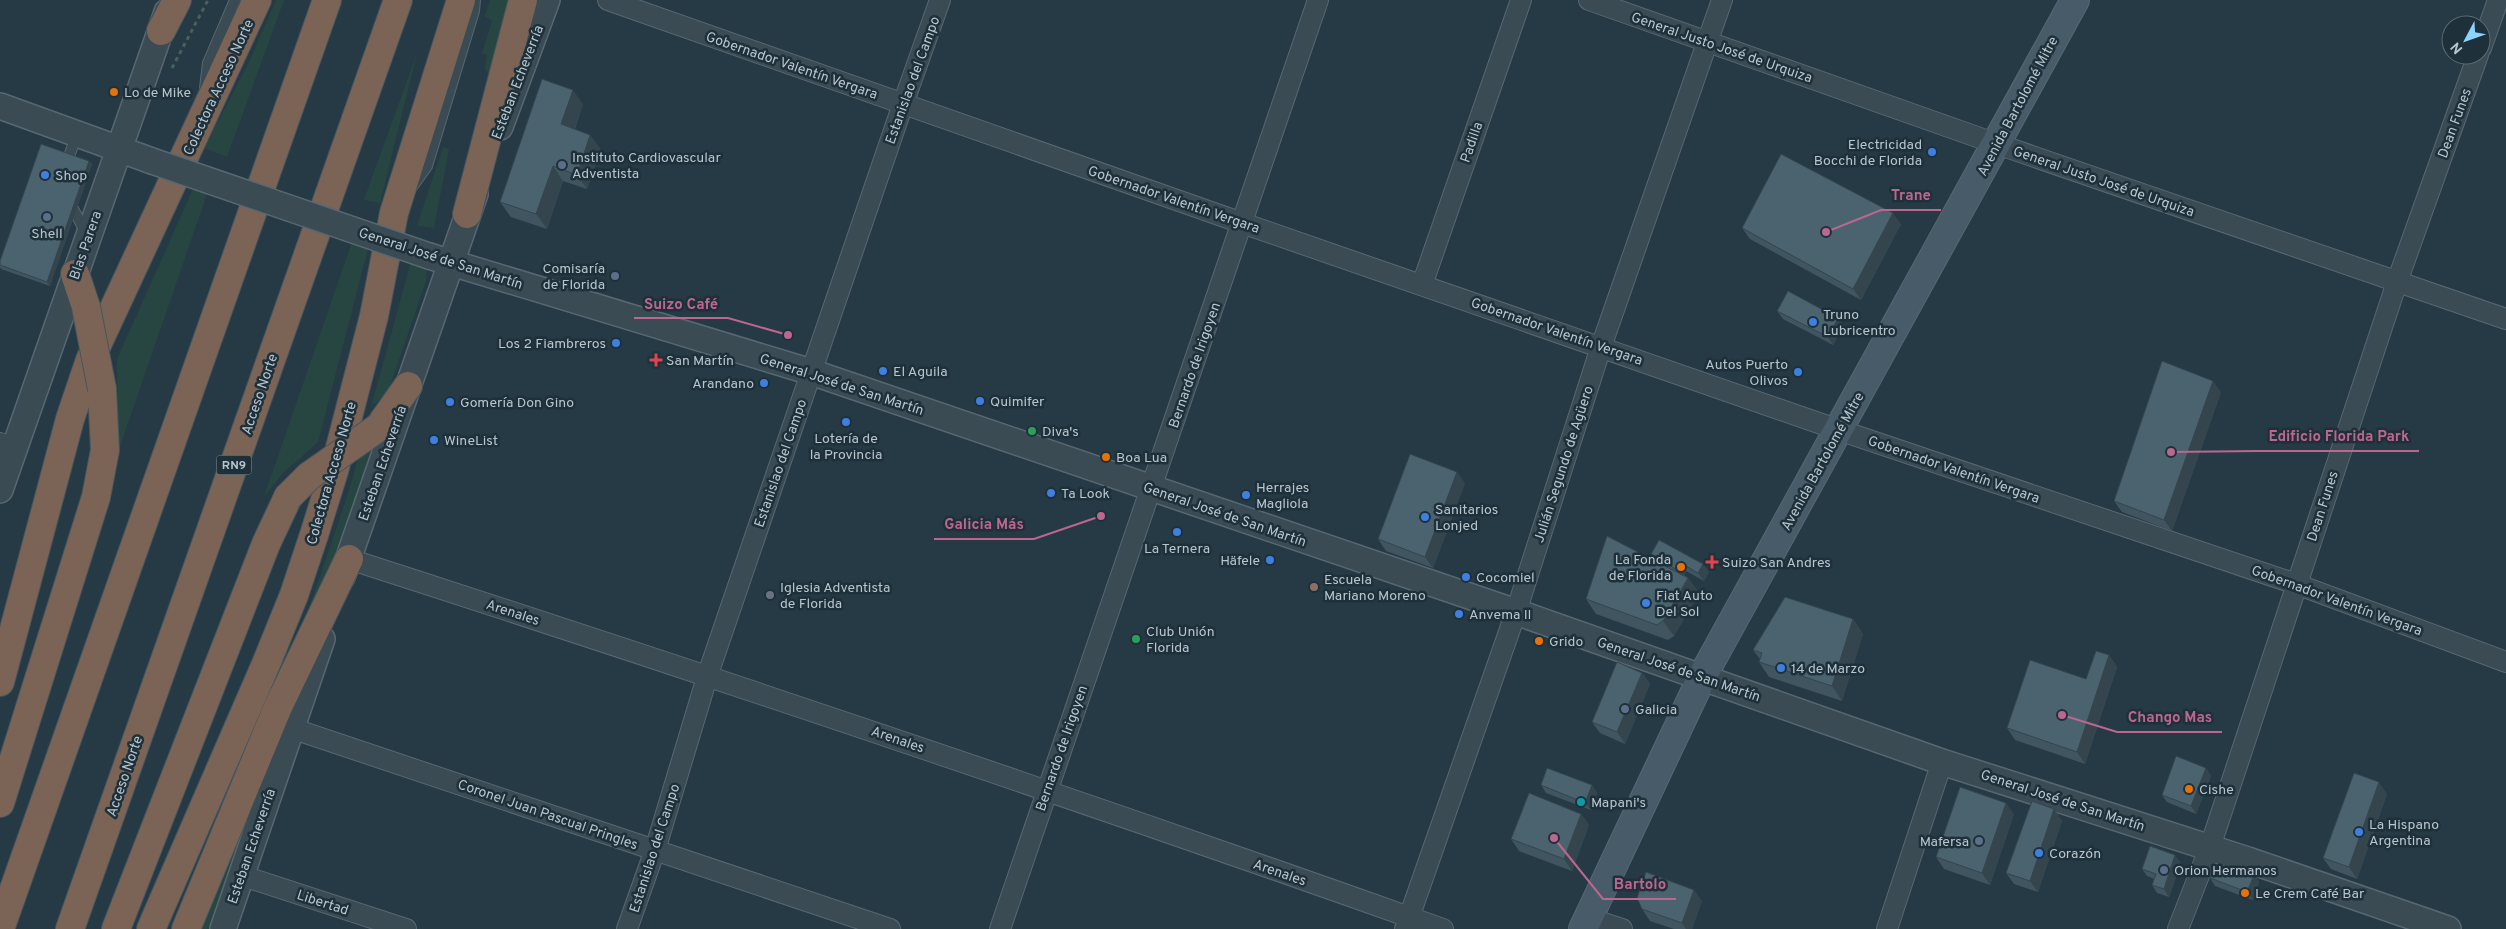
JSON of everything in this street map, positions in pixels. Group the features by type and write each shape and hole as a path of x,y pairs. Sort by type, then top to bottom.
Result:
{"highway":[{"path":"161,31 177,0"},
{"name":"Colectora Acceso Norte","path":"0,682 70,419 90,360 257,0"},
{"path":"0,929 327,0"},
{"name":"Acceso Norte","path":"70,929 398,0"},
{"name":"Colectora Acceso Norte","path":"152,929 294,595 334,470 353,399 374,316 394,213 461,0"},
{"path":"467,214 523,0"},
{"path":"0,802 96,497 105,450 102,389 86,307 75,274"},
{"path":"116,929 266,544 288,497 309,476 379,427 408,386"},
{"path":"186,929 278,708 349,558"}],"main road":[{"name":"Avenida Bartolomé Mitre","path":"1586,923 1702,677 2075,0"}],"street":[{"name":"Blas Parera","path":"0,490 7,445 75,274 171,0"},
{"name":"Esteban Echeverría","path":"223,929 349,558 394,433 408,386 440,258 467,214 547,0"},
{"name":"Gobernador Valentín Vergara","path":"608,0 1839,430 2296,584 2506,662"},
{"name":"Estanislao del Campo","path":"627,929 655,850 708,674 902,104 940,0"},
{"name":"Bernardo de Irigoyen","path":"1000,929 1318,0"},
{"name":"Padilla","path":"1422,285 1521,0"},
{"name":"General Justo José de Urquiza","path":"1589,0 1997,144 2506,319"},
{"name":"Julián Segundo de Agüero","path":"1408,923 1516,612 1601,346 1722,0"},
{"path":"2491,20 2498,0"},
{"name":"Dean Funes","path":"2178,929 2210,847 2397,282 2474,65"},
{"name":"General José de San Martín","path":"0,106 152,161 440,258 811,372 1516,612 1942,762 2210,847 2448,929"},
{"name":"Arenales","path":"349,558 708,674 1047,789 1408,923 1443,929"},
{"name":"Coronel Juan Pascual Pringles","path":"292,728 890,929"},
{"path":"1887,929 1942,762"},
{"name":"Libertad","path":"240,875 406,929"},
{"path":"1586,923 1622,929"}],"lane":[{"path":"202,120 208,64 235,0"},
{"path":"394,213 427,166 474,11 475,0"},
{"path":"62,176 77,133"},
{"path":"64,191 88,237"}],"green space":[{"path":"276,0 284,0 227,157 204,148 249,62"},
{"path":"490,0 509,0 489,74 485,69 487,55 482,53 492,21 485,16"},
{"path":"417,53 380,203 364,200"},
{"path":"443,147 449,149 434,228 417,226"},
{"path":"194,187 208,191 118,452 117,359"},
{"path":"353,239 369,245 318,442 283,473 264,497"},
{"path":"412,258 423,261 427,270 426,281 388,392 371,407"},
{"path":"380,442 342,544 303,626 348,494 359,455"},
{"path":"239,823 246,824 211,929 196,929"}],"building":[{"path":"542,79 573,90 561,124 590,135 577,175 553,166 536,214 500,202"},
{"name":"Shell","path":"41,144 89,161 47,282 0,265"},
{"path":"1781,154 1893,213 1853,289 1742,228"},
{"name":"Truno Lubricentro","path":"1788,291 1838,318 1828,337 1777,311"},
{"path":"2162,361 2213,381 2164,520 2114,501"},
{"name":"Sanitarios Lonjed","path":"1410,454 1457,472 1425,557 1378,539"},
{"name":"Fiat Auto Del Sol","path":"1607,536 1688,578 1663,621 1657,625 1586,599"},
{"path":"1659,540 1703,564 1698,573 1681,563 1677,570 1651,554"},
{"path":"1785,597 1853,619 1832,686 1759,662 1762,653 1753,650"},
{"path":"2096,651 2109,655 2077,752 2007,728 2030,660 2086,679"},
{"path":"1617,662 1642,673 1617,732 1592,722"},
{"name":"Cishe","path":"2176,756 2206,768 2191,806 2162,795"},
{"name":"Mapani's","path":"1547,768 1592,785 1585,803 1541,785"},
{"path":"2354,773 2379,782 2349,867 2323,858"},
{"name":"Mafersa","path":"1960,787 2006,803 1982,873 1936,857"},
{"path":"1529,793 1581,814 1564,859 1511,839"},
{"path":"2032,801 2054,809 2030,881 2006,873"},
{"path":"2150,846 2175,855 2164,889 2152,885 2156,874 2142,869"},
{"path":"2228,865 2254,875 2247,892 2210,878 2213,871"},
{"path":"1646,872 1694,890 1682,923 1642,909 1637,898"}],"place":[{"name":"Lo de Mike","path":"114,92"},
{"name":"Electricidad Bocchi de Florida","path":"1932,152"},
{"name":"Instituto Cardiovascular Adventista","path":"562,165"},
{"name":"Shop","path":"45,175"},
{"name":"Shell","path":"47,217"},
{"name":"Trane","path":"1826,232"},
{"name":"Comisaría de Florida","path":"615,276"},
{"name":"Truno Lubricentro","path":"1813,322"},
{"name":"Suizo Café","path":"788,335"},
{"name":"Los 2 Fiambreros","path":"616,343"},
{"name":"San Martín","path":"656,360"},
{"name":"El Aguila","path":"883,371"},
{"name":"Autos Puerto Olivos","path":"1798,372"},
{"name":"Arandano","path":"764,383"},
{"name":"Quimifer","path":"980,401"},
{"name":"Gomería Don Gino","path":"450,402"},
{"name":"Lotería de la Provincia","path":"846,422"},
{"name":"Diva's","path":"1032,431"},
{"name":"WineList","path":"434,440"},
{"name":"Edificio Florida Park","path":"2171,452"},
{"name":"Boa Lua","path":"1106,457"},
{"name":"Ta Look","path":"1051,493"},
{"name":"Herrajes Magliola","path":"1246,495"},
{"name":"Galicia Más","path":"1101,516"},
{"name":"Sanitarios Lonjed","path":"1425,517"},
{"name":"La Ternera","path":"1177,532"},
{"name":"Häfele","path":"1270,560"},
{"name":"Suizo San Andres","path":"1712,562"},
{"name":"La Fonda de Florida","path":"1681,567"},
{"name":"Cocomiel","path":"1466,577"},
{"name":"Escuela Mariano Moreno","path":"1314,587"},
{"name":"Iglesia Adventista de Florida","path":"770,595"},
{"name":"Fiat Auto Del Sol","path":"1646,603"},
{"name":"Anvema II","path":"1459,614"},
{"name":"Club Unión Florida","path":"1136,639"},
{"name":"Grido","path":"1539,641"},
{"name":"14 de Marzo","path":"1781,668"},
{"name":"Galicia","path":"1625,709"},
{"name":"Chango Mas","path":"2062,715"},
{"name":"Cishe","path":"2189,789"},
{"name":"Mapani's","path":"1581,802"},
{"name":"La Hispano Argentina","path":"2359,832"},
{"name":"Bartolo","path":"1554,838"},
{"name":"Mafersa","path":"1979,841"},
{"name":"Corazón","path":"2039,853"},
{"name":"Orion Hermanos","path":"2164,870"},
{"name":"Le Crem Café Bar","path":"2245,893"}]}
